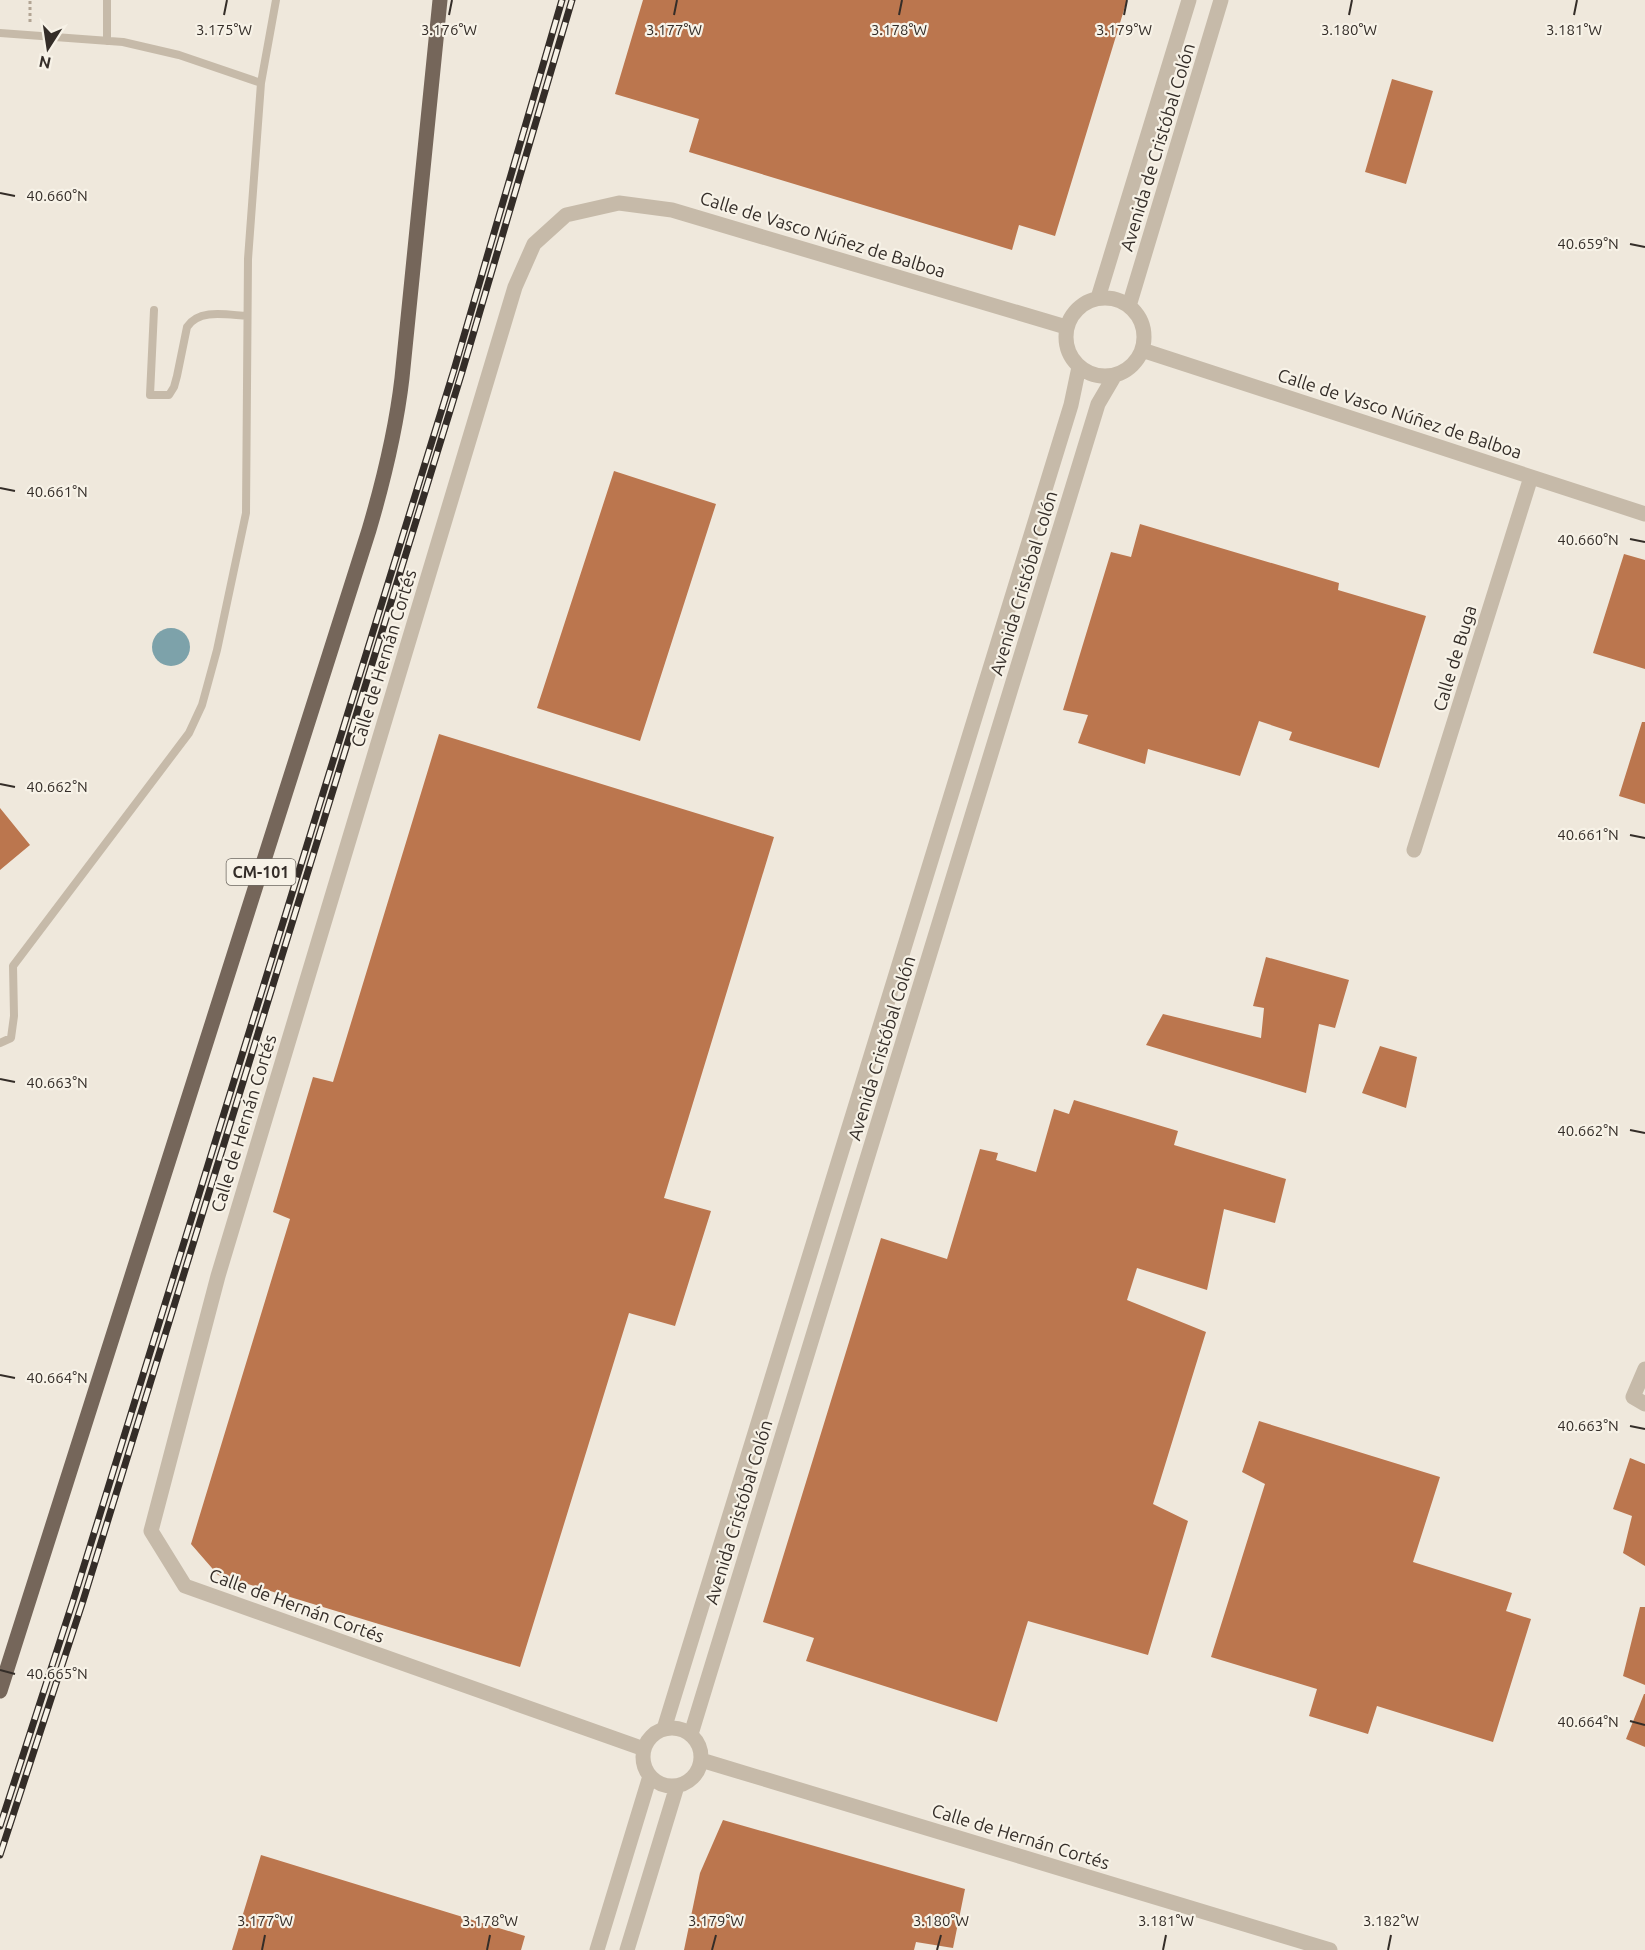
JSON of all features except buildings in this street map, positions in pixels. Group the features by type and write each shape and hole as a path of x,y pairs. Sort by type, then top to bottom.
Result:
{"main road":[{"name":"CM-101","path":"0,1691 351,587 384,476 395,430 402,378 440,0"}],"street":[{"name":"Avenida de Cristóbal Colón","path":"1098,298 1190,0"},
{"name":"Avenida de Cristóbal Colón","path":"1129,306 1221,0"},
{"name":"Calle de Vasco Núñez de Balboa","path":"566,215 619,203 672,210 1066,327"},
{"name":"Calle de Hernán Cortés","path":"566,215 534,244 515,287 218,1276 151,1531 185,1586 644,1749"},
{"path":"1098,298 1119,300 1129,306 1143,326 1142,350 1136,362 1115,375 1090,374 1079,367 1067,349 1066,327 1071,316 1087,302 1098,298"},
{"name":"Calle de Vasco Núñez de Balboa","path":"1142,350 1645,514"},
{"name":"Avenida Cristóbal Colón","path":"663,1729 1068,417 1079,367"},
{"name":"Avenida Cristóbal Colón","path":"691,1734 1098,404 1115,375"},
{"name":"Calle de Buga","path":"1414,850 1532,477"},
{"path":"1645,1369 1633,1397 1645,1404"},
{"path":"597,1950 650,1776 643,1758 644,1749 648,1740 663,1729 673,1728 691,1734 701,1750 699,1770 693,1778 677,1786 666,1785 650,1776"},
{"name":"Calle de Hernán Cortés","path":"701,1760 1330,1950"},
{"path":"627,1950 677,1786"}],"lane":[{"path":"107,0 107,41"},
{"path":"0,1043 11,1038 14,1016 13,966 189,733 202,705 217,650 246,513 248,259 261,83 276,0"},
{"path":"435,0 436,35"},
{"path":"0,33 123,42 179,55 261,83"},
{"path":"154,310 150,395 169,395 174,387 186,327 191,320 198,316 215,314 247,316"}],"path":[{"path":"30,0 30,35"}],"water":[{"path":"171,628 184,634 190,647 184,660 171,666 158,660 152,647 158,634"}],"railway":[{"path":"0,1826 74,1598 454,370 562,0"},
{"path":"0,1855 83,1601 462,372 572,0"}]}
